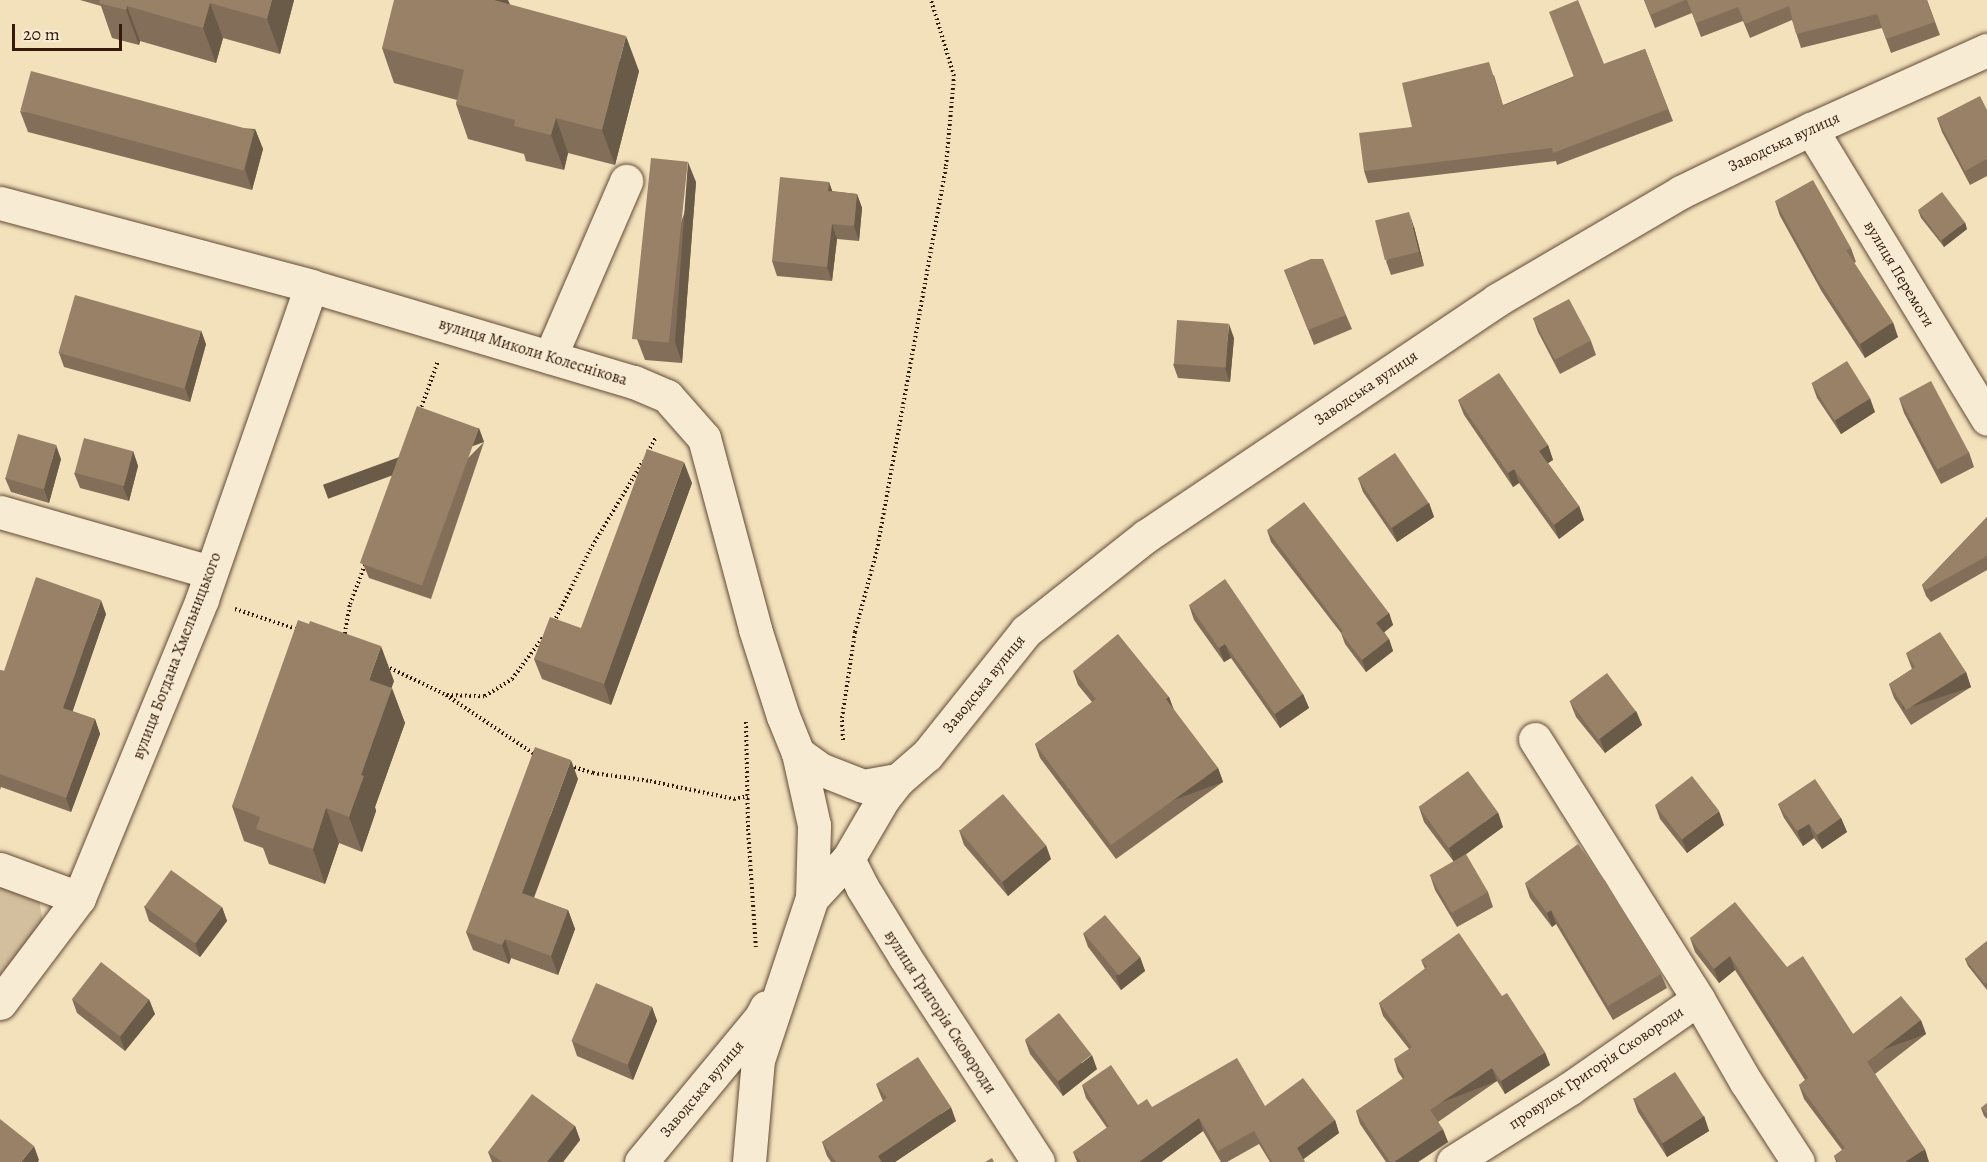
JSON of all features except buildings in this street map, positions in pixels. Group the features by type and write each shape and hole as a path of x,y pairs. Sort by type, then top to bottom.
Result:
{"street":[{"name":"Заводська вулиця","path":"812,898 848,859 883,800 898,780 927,755 1026,631 1146,536 1497,300 1681,192 1810,129 1987,50"},
{"name":"вулиця Перемоги","path":"1810,129 1987,419"},
{"path":"550,357 626,181"},
{"name":"вулиця Миколи Колеснікова","path":"0,203 311,286 634,382 667,396 704,438 755,629 783,716 818,765 812,898"},
{"name":"вулиця Богдана Хмельницького","path":"0,1003 80,898 207,585 311,286"},
{"path":"0,512 207,585"},
{"path":"1535,739 1698,999"},
{"path":"818,765 863,786 898,780"},
{"name":"вулиця Григорія Сковороди","path":"848,859 862,887 905,957 1038,1162"},
{"path":"0,869 80,898"},
{"path":"749,1162 758,1060 812,898"},
{"name":"Заводська вулиця","path":"641,1162 760,1017 794,951"},
{"name":"провулок Григорія Сковороди","path":"1453,1162 1569,1089 1698,999 1746,1082 1798,1162"}],"path":[{"path":"818,765 843,748 842,718 855,632 877,550 946,166 954,76 931,0"},
{"path":"418,416 450,327"},
{"path":"446,695 485,696 513,679 556,620 590,550 655,440 667,396"},
{"path":"342,644 350,604 366,560"},
{"path":"207,585 309,634"},
{"path":"384,664 446,695 535,755 545,758"},
{"path":"746,711 755,960"},
{"path":"564,764 593,773 650,781 734,799 748,796"}],"shaded area":[{"path":"0,862 35,876 43,923 0,981"}]}
